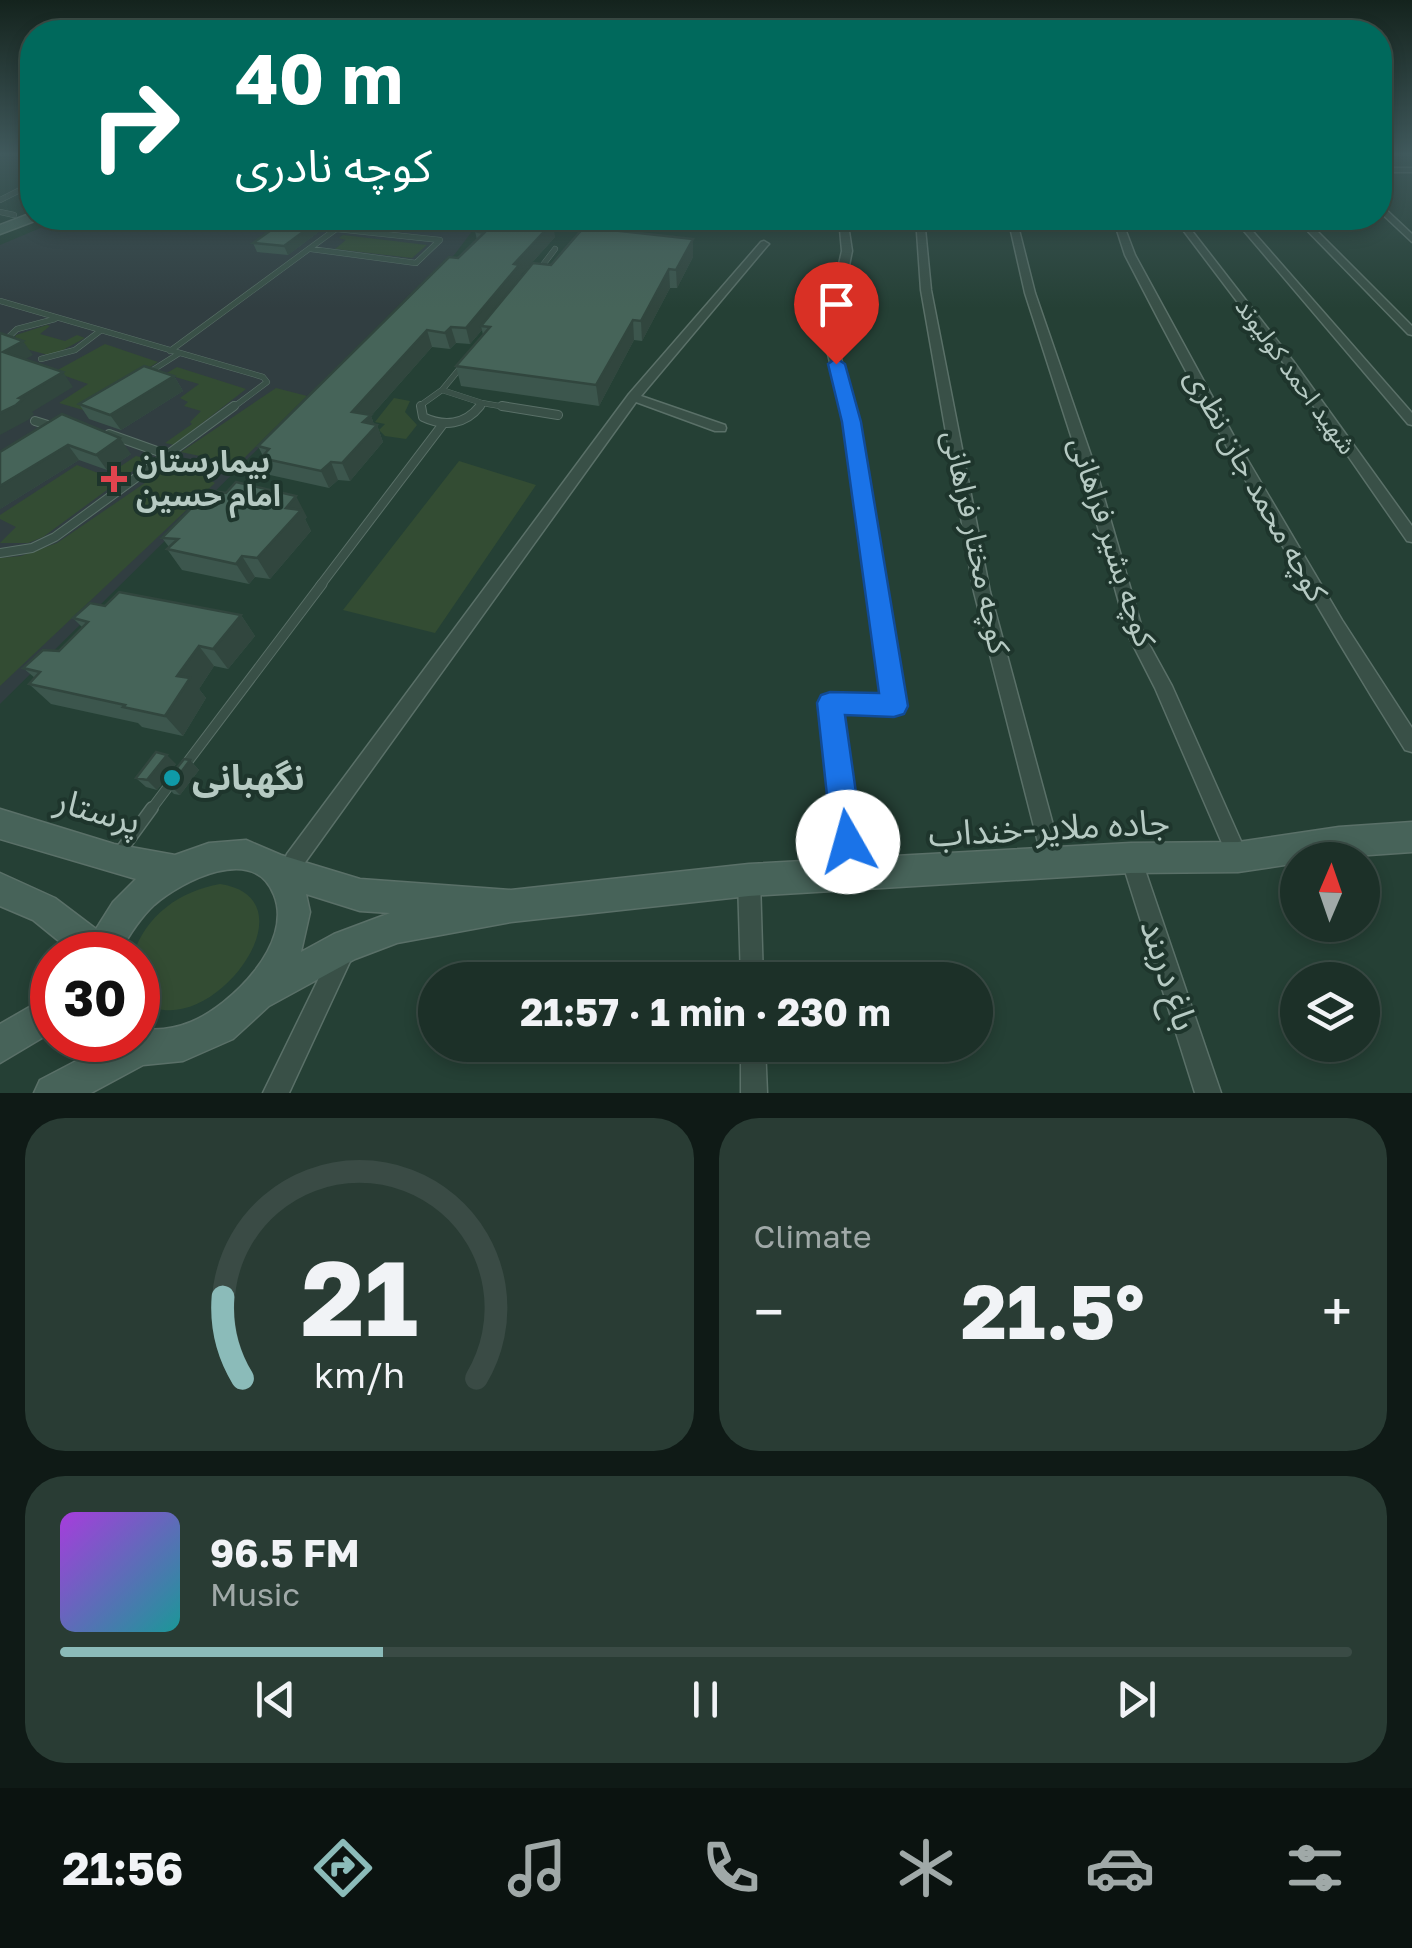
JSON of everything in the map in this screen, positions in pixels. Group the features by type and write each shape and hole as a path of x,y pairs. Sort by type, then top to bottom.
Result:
{"main road":[{"name":"پرستار","path":"0,824 114,860 175,871"},
{"name":"جاده ملایر-خنداب","path":"511,906 750,880 1131,858 1238,857 1338,842 1412,837"},
{"path":"112,932 144,893 175,871 204,859 231,854 285,865 360,895 511,906"},
{"path":"160,1046 172,1047 202,1037 231,1019 256,996 276,969 288,941 292,912 285,865"},
{"path":"0,889 44,909 73,932"},
{"path":"256,996 346,946 397,927 511,906"},
{"path":"0,1045 30,1026"},
{"path":"53,1093 100,1062"}],"street":[{"path":"1392,219 1412,238"},
{"path":"844,230 847,251 829,334 851,422 894,706 830,703 852,877"},
{"name":"کوچه مختار فراهانی","path":"921,230 926,290 982,592 1053,862"},
{"name":"کوچه بشیر فراهانی","path":"1015,230 1030,293 1089,470 1136,635 1163,686 1238,857"},
{"name":"کوچه محمد جان نظری","path":"1122,230 1145,285 1276,525 1346,644 1412,744"},
{"name":"شهید احمد کولیوند","path":"1187,230 1290,364 1412,536"},
{"path":"1247,230 1412,421"},
{"path":"1311,230 1412,332"},
{"path":"285,865 633,398 764,244"},
{"path":"633,398 720,428"},
{"name":"باغ دربند","path":"1131,858 1208,1093"},
{"path":"750,880 752,962"},
{"path":"276,1093 346,946"},
{"path":"753,1062 754,1093"}],"lane":[{"path":"133,382 336,230"},
{"path":"312,249 416,263 440,240 346,230"},
{"path":"535,276 555,249"},
{"path":"0,301 267,382 55,537 32,548 0,553"},
{"path":"0,344 4,332 60,319"},
{"path":"40,360 86,345 100,330"},
{"path":"466,361 442,390 425,399 420,411 429,421 442,424 467,419 482,403"},
{"path":"442,390 482,403 558,415"},
{"path":"34,422 60,428 45,438"},
{"path":"114,860 442,424"},
{"path":"104,432 168,456"}],"shaded area":[{"name":"بیمارستان امام حسین","path":"36,230 473,230 455,254 0,704 0,245"}],"green space":[{"path":"343,235 427,245 412,258 335,249 346,240 339,238"},
{"path":"50,326 40,334 65,341 77,335 85,338 52,356 11,345 16,335"},
{"path":"105,344 158,362 83,410 59,403 88,384 54,372"},
{"path":"177,367 246,389 174,445 165,443 192,424 201,411 184,406 188,402 180,398 199,384 165,374"},
{"path":"276,388 307,396 238,464 181,452"},
{"path":"394,398 410,401 405,412 417,425 406,439 385,436 379,430 385,424 375,422"},
{"path":"136,456 149,459 43,537 28,543 0,543 16,527 0,519 0,515 77,465 106,476"},
{"path":"459,461 536,485 435,633 343,610"},
{"path":"192,469 215,483 0,686 0,558 21,556 57,543 161,472"},
{"path":"220,884 247,894 258,912 257,935 247,959 229,982 206,999 180,1009 160,1008 160,932 144,932 166,907 205,887"}],"building":[{"path":"271,230 306,230 284,246 253,243"},
{"path":"546,230 514,264 519,265 466,328 451,327 445,333 427,330 352,412 371,415 363,422 377,425 342,463 331,462 321,471 261,458 269,449 258,446 449,257 458,258 484,233 475,231"},
{"path":"581,230 693,239 676,270 669,269 641,321 633,320 596,385 456,366 490,327 481,326 533,263 551,265"},
{"path":"0,333 23,341 3,352 63,372 0,413"},
{"path":"144,366 174,376 110,415 79,404"},
{"path":"62,414 120,438 96,455 68,445 0,486 0,452"},
{"path":"236,482 296,496 286,508 301,510 257,558 242,556 236,564 167,549 178,539 162,538 209,490 226,493"},
{"path":"119,592 241,615 213,649 199,646 177,676 190,678 165,716 29,684 40,672 23,668 43,650 59,651 88,622 73,618 90,603 105,606"},
{"path":"156,752 167,755 147,780 136,778"},
{"path":"184,759 190,760 171,786 164,784"}],"place":[{"name":"بیمارستان امام حسین","path":"114,479"},
{"name":"نگهبانی","path":"172,778"}],"route":[{"path":"836,364 851,422 894,706 830,703 848,842"}]}
